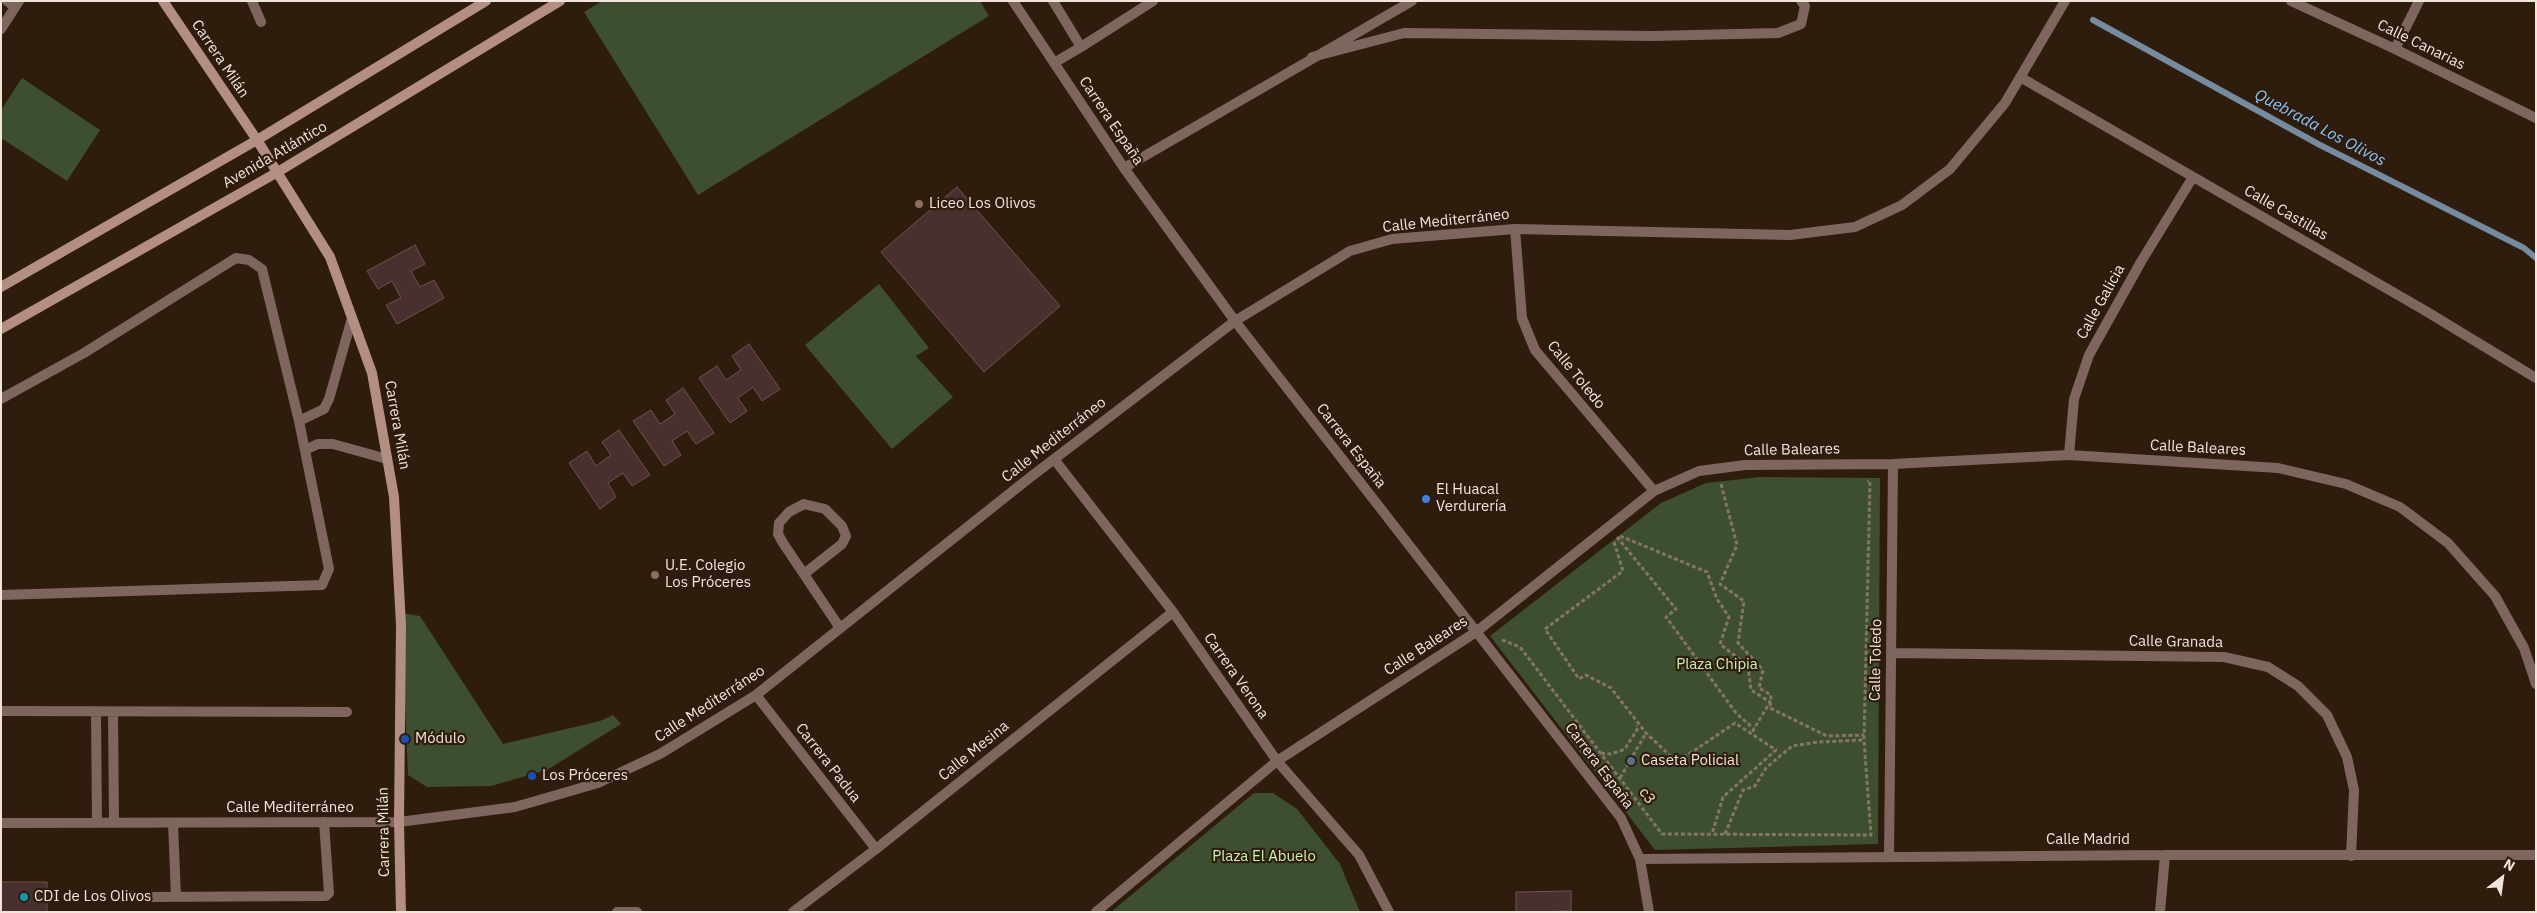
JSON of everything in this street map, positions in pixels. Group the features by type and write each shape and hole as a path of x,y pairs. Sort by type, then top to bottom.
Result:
{"main road":[{"name":"Carrera Milán","path":"163,1 257,140 330,257 372,372 394,497 400,625 398,822 401,912"},
{"name":"Avenida Atlántico","path":"1,287 257,140 486,1"},
{"name":"Avenida Atlántico","path":"1,329 276,173 560,1"}],"street":[{"path":"252,1 262,22"},
{"name":"Carrera España","path":"1013,1 1124,168 1235,321 1621,818 1640,859 1649,912"},
{"path":"1053,1 1081,46"},
{"path":"1054,63 1153,1"},
{"path":"1124,168 1312,57 1412,1"},
{"path":"1312,57 1404,33 1653,36 1778,33 1801,24 1805,6 1801,1"},
{"name":"Calle Mediterráneo","path":"1,823 398,822 515,807 598,783 660,754 756,695 1054,459 1235,321 1350,251 1392,240 1515,229 1790,235 1855,227 1902,205 1950,169 2005,103 2065,1"},
{"name":"Calle Canarias","path":"2291,1 2395,49 2536,118"},
{"path":"2395,49 2419,1"},
{"path":"1,29 13,3"},
{"name":"Calle Castillas","path":"2020,77 2432,315 2536,378"},
{"name":"Calle Galicia","path":"2069,455 2074,399 2089,355 2142,260 2193,177"},
{"name":"Calle Toledo","path":"1515,229 1522,318 1535,350 1654,491"},
{"path":"1,399 84,352 236,258 249,260 262,268 299,421 329,569 322,585 1,595"},
{"path":"299,421 324,409 329,399 352,318"},
{"path":"305,450 318,444 334,444 388,459"},
{"name":"Calle Baleares","path":"1096,912 1278,761 1476,632 1654,491 1699,471 1745,465 1893,464 2069,455 2278,468 2346,484 2400,507 2448,543 2495,596 2524,648 2536,684"},
{"name":"Carrera Verona","path":"1054,459 1173,612 1278,761 1359,855 1389,912"},
{"name":"Calle Toledo","path":"1889,857 1893,464"},
{"path":"804,574 842,544 846,536 842,526 825,508 804,504 789,512 779,523 778,534 804,574 840,628"},
{"name":"Calle Mesina","path":"793,912 876,849 1173,612"},
{"name":"Calle Granada","path":"1890,653 2224,657 2268,667 2298,686 2327,715 2347,756 2354,790 2352,856"},
{"name":"Carrera Padua","path":"756,695 876,849"},
{"path":"1,711 347,712"},
{"path":"96,712 97,823"},
{"path":"113,712 114,823"},
{"path":"146,897 326,896 329,893 324,822"},
{"path":"173,823 176,897"},
{"path":"2160,912 2165,854"},
{"name":"Calle Madrid","path":"1640,859 2165,854 2536,855"},
{"path":"617,912 637,912"}],"path":[{"path":"1725,834 1743,790 1755,786 1766,768 1792,746 1818,742 1864,740 1870,481 1860,481"},
{"path":"1711,486 1730,483"},
{"path":"1721,484 1737,545 1720,584 1744,601 1738,643 1763,670 1759,688 1771,696 1770,708 1827,736 1864,734"},
{"path":"1613,533 1707,572 1717,599 1729,617 1720,644 1748,666 1751,690 1770,702"},
{"path":"1600,753 1611,754 1625,750 1638,728 1612,688 1586,675 1579,679 1544,629 1624,571 1614,542 1613,533"},
{"path":"1613,533 1676,609 1666,617 1736,713 1754,729"},
{"path":"1606,547 1614,542"},
{"name":"c3","path":"1495,637 1520,647 1662,834 1871,835 1864,740"},
{"path":"1752,734 1770,702"},
{"path":"1634,720 1677,762 1735,723 1776,750 1723,797 1712,834"},
{"path":"1619,778 1646,733"}],"green space":[{"path":"602,1 980,1 989,16 698,195 584,12"},
{"path":"22,78 100,130 67,181 1,138 1,110"},
{"path":"879,284 929,348 916,356 953,397 892,449 805,345"},
{"name":"Plaza Chipia","path":"1760,477 1880,478 1878,844 1655,850 1490,636 1661,503 1706,483"},
{"path":"401,613 420,616 503,744 600,721 613,715 621,724 547,770 491,786 427,787 408,775"},
{"name":"Plaza El Abuelo","path":"1254,793 1273,793 1297,809 1340,864 1360,912 1111,912"}],"building":[{"path":"957,187 1060,306 984,372 881,252"},
{"path":"415,245 425,264 411,271 420,287 434,280 444,298 397,324 386,305 401,298 392,281 378,289 367,271"},
{"path":"749,344 780,389 762,401 753,387 738,398 747,411 730,423 699,378 717,366 726,380 741,370 732,356"},
{"path":"683,388 714,433 696,444 687,431 672,441 681,455 664,466 633,421 651,410 660,424 675,414 666,400"},
{"path":"619,430 650,475 632,486 623,473 608,483 616,497 600,509 569,463 587,451 596,466 611,455 602,442"},
{"name":"CDI de Los Olivos","path":"1,882 47,882 47,912 1,912"},
{"path":"1571,891 1571,911 1516,912 1516,892"}],"waterway":[{"name":"Quebrada Los Olivos","path":"2093,20 2320,145 2524,248 2536,258"}],"place":[{"name":"Liceo Los Olivos","path":"919,204"},
{"name":"El Huacal Verdurería","path":"1426,499"},
{"name":"U.E. Colegio Los Próceres","path":"655,575"},
{"name":"Módulo","path":"405,739"},
{"name":"Caseta Policial","path":"1631,761"},
{"name":"Los Próceres","path":"532,776"},
{"name":"CDI de Los Olivos","path":"24,897"}]}
